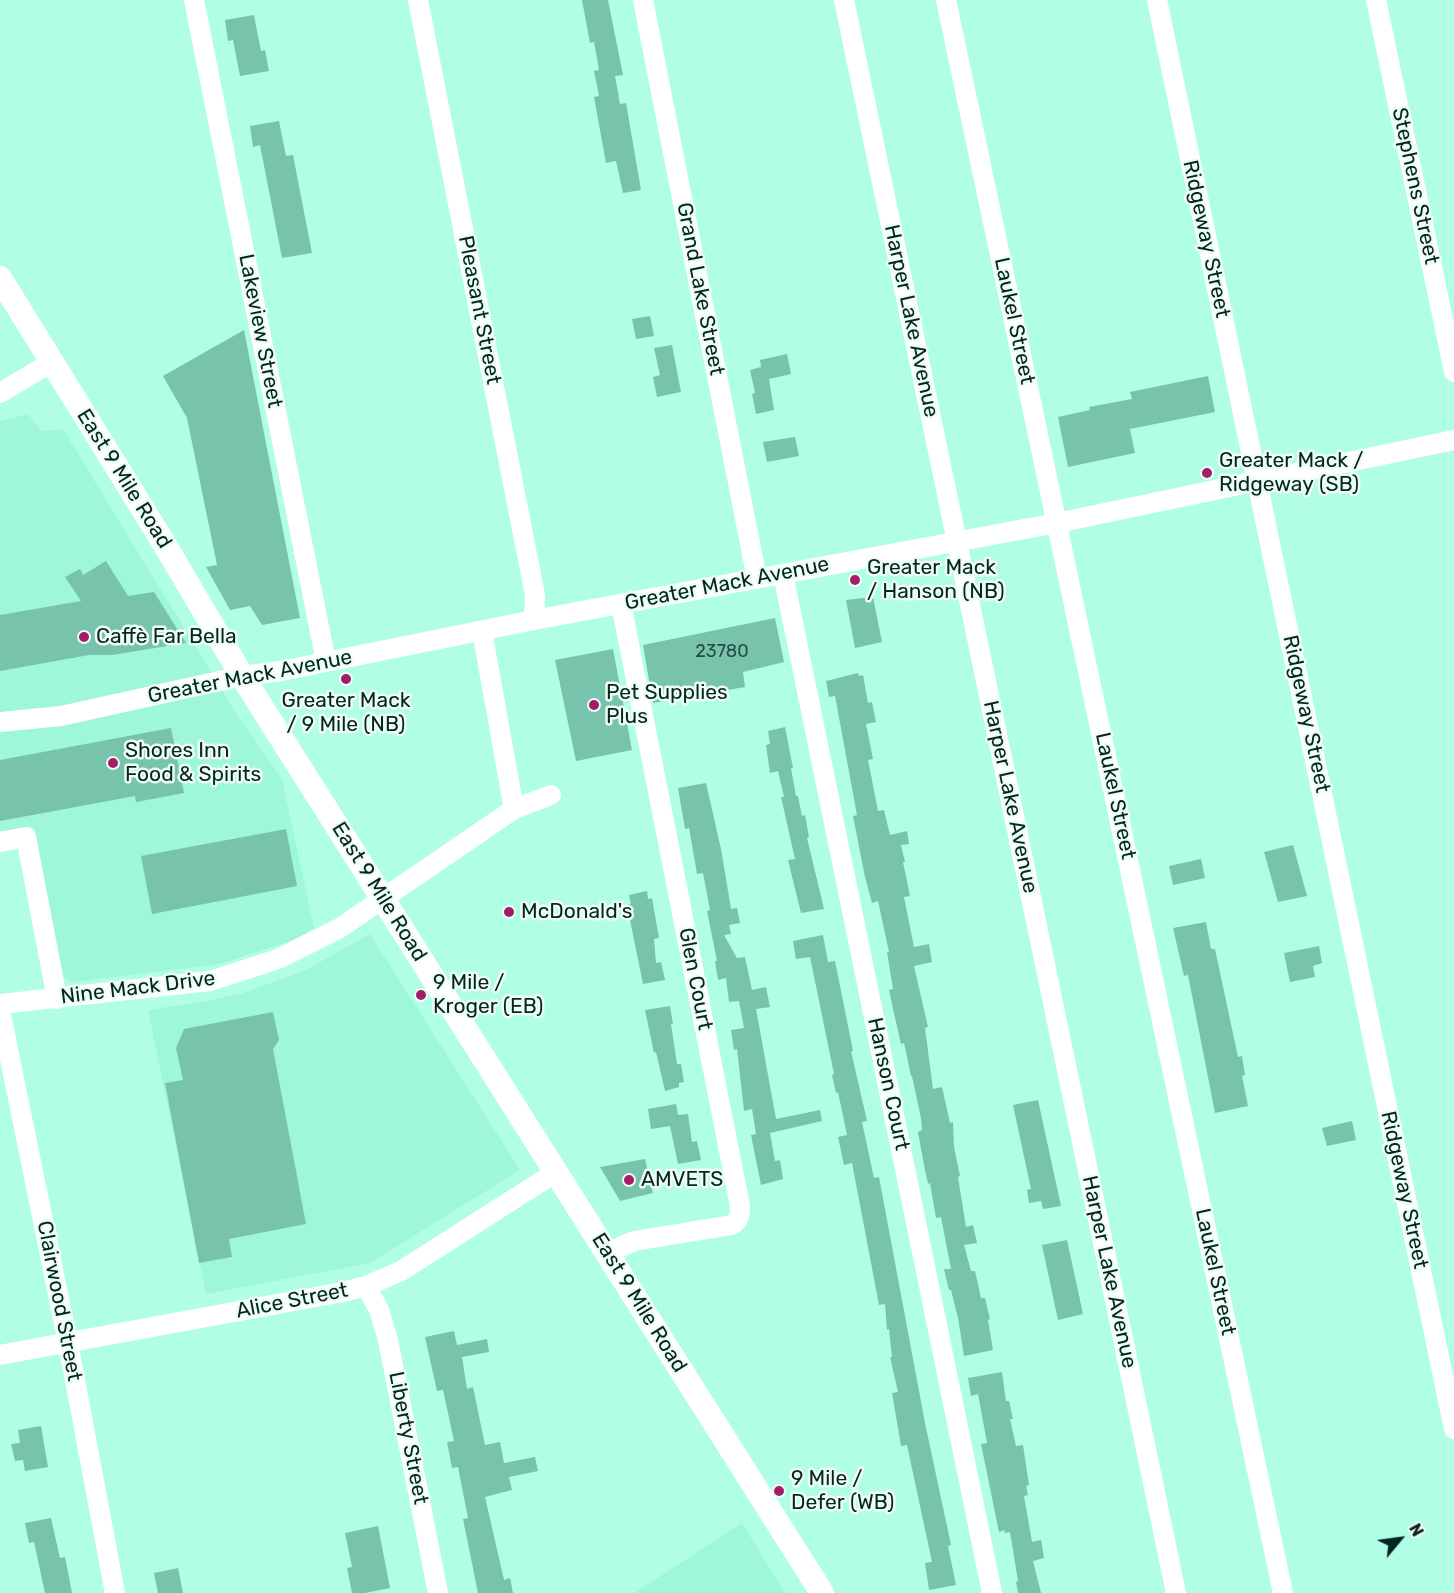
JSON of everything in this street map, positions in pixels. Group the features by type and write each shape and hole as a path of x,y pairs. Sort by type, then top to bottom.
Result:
{"main road":[{"name":"East 9 Mile Road","path":"0,278 165,545 242,676 822,1593"}],"street":[{"name":"Lakeview Street","path":"194,0 326,662"},
{"name":"Pleasant Street","path":"418,0 535,595 534,620"},
{"name":"Grand Lake Street","path":"643,0 757,579"},
{"name":"Harper Lake Avenue","path":"844,0 1176,1593"},
{"name":"Laukel Street","path":"946,0 1283,1593"},
{"name":"Ridgeway Street","path":"1156,0 1454,1429"},
{"name":"Stephens Street","path":"1376,0 1454,372"},
{"path":"0,393 52,362"},
{"name":"Greater Mack Avenue","path":"0,722 61,716 242,676 1057,524 1454,440"},
{"name":"Hanson Court","path":"783,574 992,1593"},
{"name":"Glen Court","path":"607,1253 634,1241 732,1225 740,1215 736,1184 621,604"},
{"path":"482,631 514,809"},
{"name":"Nine Mack Drive","path":"0,1004 210,981 278,959 322,938 514,809 551,795"},
{"path":"0,842 27,837 57,999"},
{"name":"Clairwood Street","path":"0,1010 68,1342 115,1593"},
{"name":"Alice Street","path":"0,1355 366,1286 401,1271 556,1172"},
{"name":"Liberty Street","path":"366,1286 379,1310 388,1340 438,1593"}],"shaded area":[{"path":"28,414 41,431 63,429 236,713 282,779 314,928 297,939 220,964 73,982 64,977 34,827 0,833 0,421"},
{"path":"370,934 520,1170 370,1263 206,1294 148,1010 240,994 304,971"},
{"path":"742,1523 785,1593 634,1593"}],"building":[{"path":"582,0 608,0 623,75 615,76 620,104 626,103 641,190 623,193 616,161 606,163 594,97 599,96 594,71 599,70 594,42 590,43"},
{"path":"254,15 261,51 265,50 269,71 240,76 233,40 228,41 225,20"},
{"path":"279,121 286,156 293,155 312,253 282,258 260,145 253,147 250,126"},
{"path":"650,316 654,336 636,339 632,319"},
{"path":"244,330 300,618 262,625 250,606 230,610 206,567 217,565 187,418 163,376"},
{"path":"672,345 681,392 657,397 653,377 660,375 654,348"},
{"path":"787,354 791,374 769,379 774,410 756,414 752,394 755,393 750,370 761,367 760,360"},
{"path":"1208,376 1215,412 1130,429 1135,453 1068,467 1058,417 1090,410 1089,407 1132,399 1130,392"},
{"path":"795,437 799,456 767,462 763,442"},
{"path":"106,561 128,596 154,592 186,643 112,655 89,655 0,671 0,615 81,601 65,577 80,569 83,575"},
{"path":"873,597 882,642 855,648 846,600"},
{"path":"775,618 784,662 743,672 745,687 653,703 643,645"},
{"name":"Pet Supplies Plus","path":"613,649 632,750 576,761 555,660"},
{"path":"858,673 859,676 863,675 868,703 872,702 876,722 866,724 873,759 868,760 878,811 884,810 890,835 907,831 909,844 901,845 910,896 904,897 914,947 929,944 932,962 914,966 928,1027 925,1028 933,1089 942,1087 950,1123 953,1122 954,1147 966,1227 973,1225 977,1243 964,1245 971,1271 975,1271 981,1298 985,1298 990,1319 988,1320 993,1350 964,1356 958,1318 944,1269 951,1269 941,1217 936,1218 918,1132 922,1130 921,1118 889,990 893,989 887,952 889,952 878,901 872,903 865,877 853,816 857,815 835,696 829,697 826,681"},
{"path":"785,727 796,796 798,796 802,816 805,815 809,837 807,838 824,909 801,913 788,860 795,859 781,797 784,797 778,771 770,773 766,745 770,744 768,731"},
{"path":"171,728 184,793 136,802 135,796 0,821 0,760"},
{"path":"706,783 721,849 731,909 737,908 740,923 729,925 731,934 724,935 737,958 745,957 752,990 766,987 770,1007 756,1009 776,1119 820,1110 822,1121 770,1133 775,1161 780,1160 783,1179 761,1185 751,1135 756,1134 752,1109 744,1111 737,1049 734,1050 731,1030 744,1028 739,1001 729,1002 726,978 718,980 703,873 697,874 689,828 685,829 678,788"},
{"path":"286,829 297,886 152,914 141,856"},
{"path":"1293,845 1307,896 1278,902 1264,852"},
{"path":"1201,859 1205,878 1173,885 1169,866"},
{"path":"647,891 648,899 652,898 659,938 654,939 656,963 661,962 665,980 643,984 627,905 631,904 629,895"},
{"path":"1206,922 1211,949 1215,949 1238,1057 1242,1056 1245,1075 1242,1076 1248,1106 1215,1113 1188,975 1184,976 1173,928"},
{"path":"823,935 828,962 835,961 853,1051 851,1051 867,1121 862,1122 874,1178 879,1177 925,1423 951,1545 948,1546 956,1585 929,1590 925,1563 932,1562 907,1445 901,1446 892,1393 898,1392 890,1357 892,1357 885,1304 879,1305 852,1163 844,1165 838,1137 847,1135 832,1075 834,1074 810,957 796,959 793,941"},
{"path":"1319,946 1322,963 1313,966 1315,977 1290,982 1284,953"},
{"path":"670,1006 677,1064 681,1064 684,1082 679,1083 679,1087 665,1091 645,1010"},
{"path":"273,1012 279,1040 273,1049 306,1224 229,1239 232,1257 199,1263 165,1083 183,1080 176,1048 184,1029"},
{"path":"1038,1100 1061,1206 1043,1209 1041,1201 1029,1203 1027,1190 1031,1189 1013,1105"},
{"path":"676,1104 678,1115 688,1114 692,1142 697,1141 701,1160 678,1164 670,1126 651,1129 648,1109"},
{"path":"1352,1121 1356,1140 1327,1146 1322,1128"},
{"name":"AMVETS","path":"645,1159 653,1193 620,1201 600,1167"},
{"path":"1067,1240 1083,1314 1058,1320 1042,1245"},
{"path":"454,1331 457,1345 487,1339 489,1352 462,1357 467,1389 473,1387 485,1445 500,1442 504,1463 535,1457 538,1471 509,1477 512,1490 485,1497 504,1580 510,1578 513,1593 478,1593 463,1519 468,1518 458,1467 452,1468 447,1442 454,1441 443,1390 437,1391 425,1337"},
{"path":"1002,1372 1006,1401 1009,1401 1013,1419 1010,1419 1016,1446 1023,1445 1029,1485 1026,1486 1028,1495 1024,1496 1032,1542 1041,1540 1044,1558 1033,1561 1041,1593 1018,1593 1010,1532 1005,1533 1004,1530 999,1532 981,1444 987,1443 978,1394 971,1396 968,1378"},
{"path":"41,1426 48,1467 25,1471 23,1460 15,1461 11,1444 20,1443 18,1430"},
{"path":"51,1518 60,1558 65,1557 72,1593 45,1593 34,1542 29,1543 25,1523"},
{"path":"378,1526 390,1588 352,1593 347,1568 352,1567 345,1533"},
{"path":"178,1568 183,1593 158,1593 154,1573"}],"place":[{"name":"Greater Mack / Ridgeway (SB)","path":"1207,473"},
{"name":"Greater Mack / Hanson (NB)","path":"855,580"},
{"name":"Caffè Far Bella","path":"84,637"},
{"name":"Greater Mack / 9 Mile (NB)","path":"346,679"},
{"name":"Pet Supplies Plus","path":"594,705"},
{"name":"Shores Inn Food & Spirits","path":"113,763"},
{"name":"McDonald's","path":"509,912"},
{"name":"9 Mile / Kroger (EB)","path":"421,995"},
{"name":"AMVETS","path":"629,1180"},
{"name":"9 Mile / Defer (WB)","path":"779,1491"}]}
